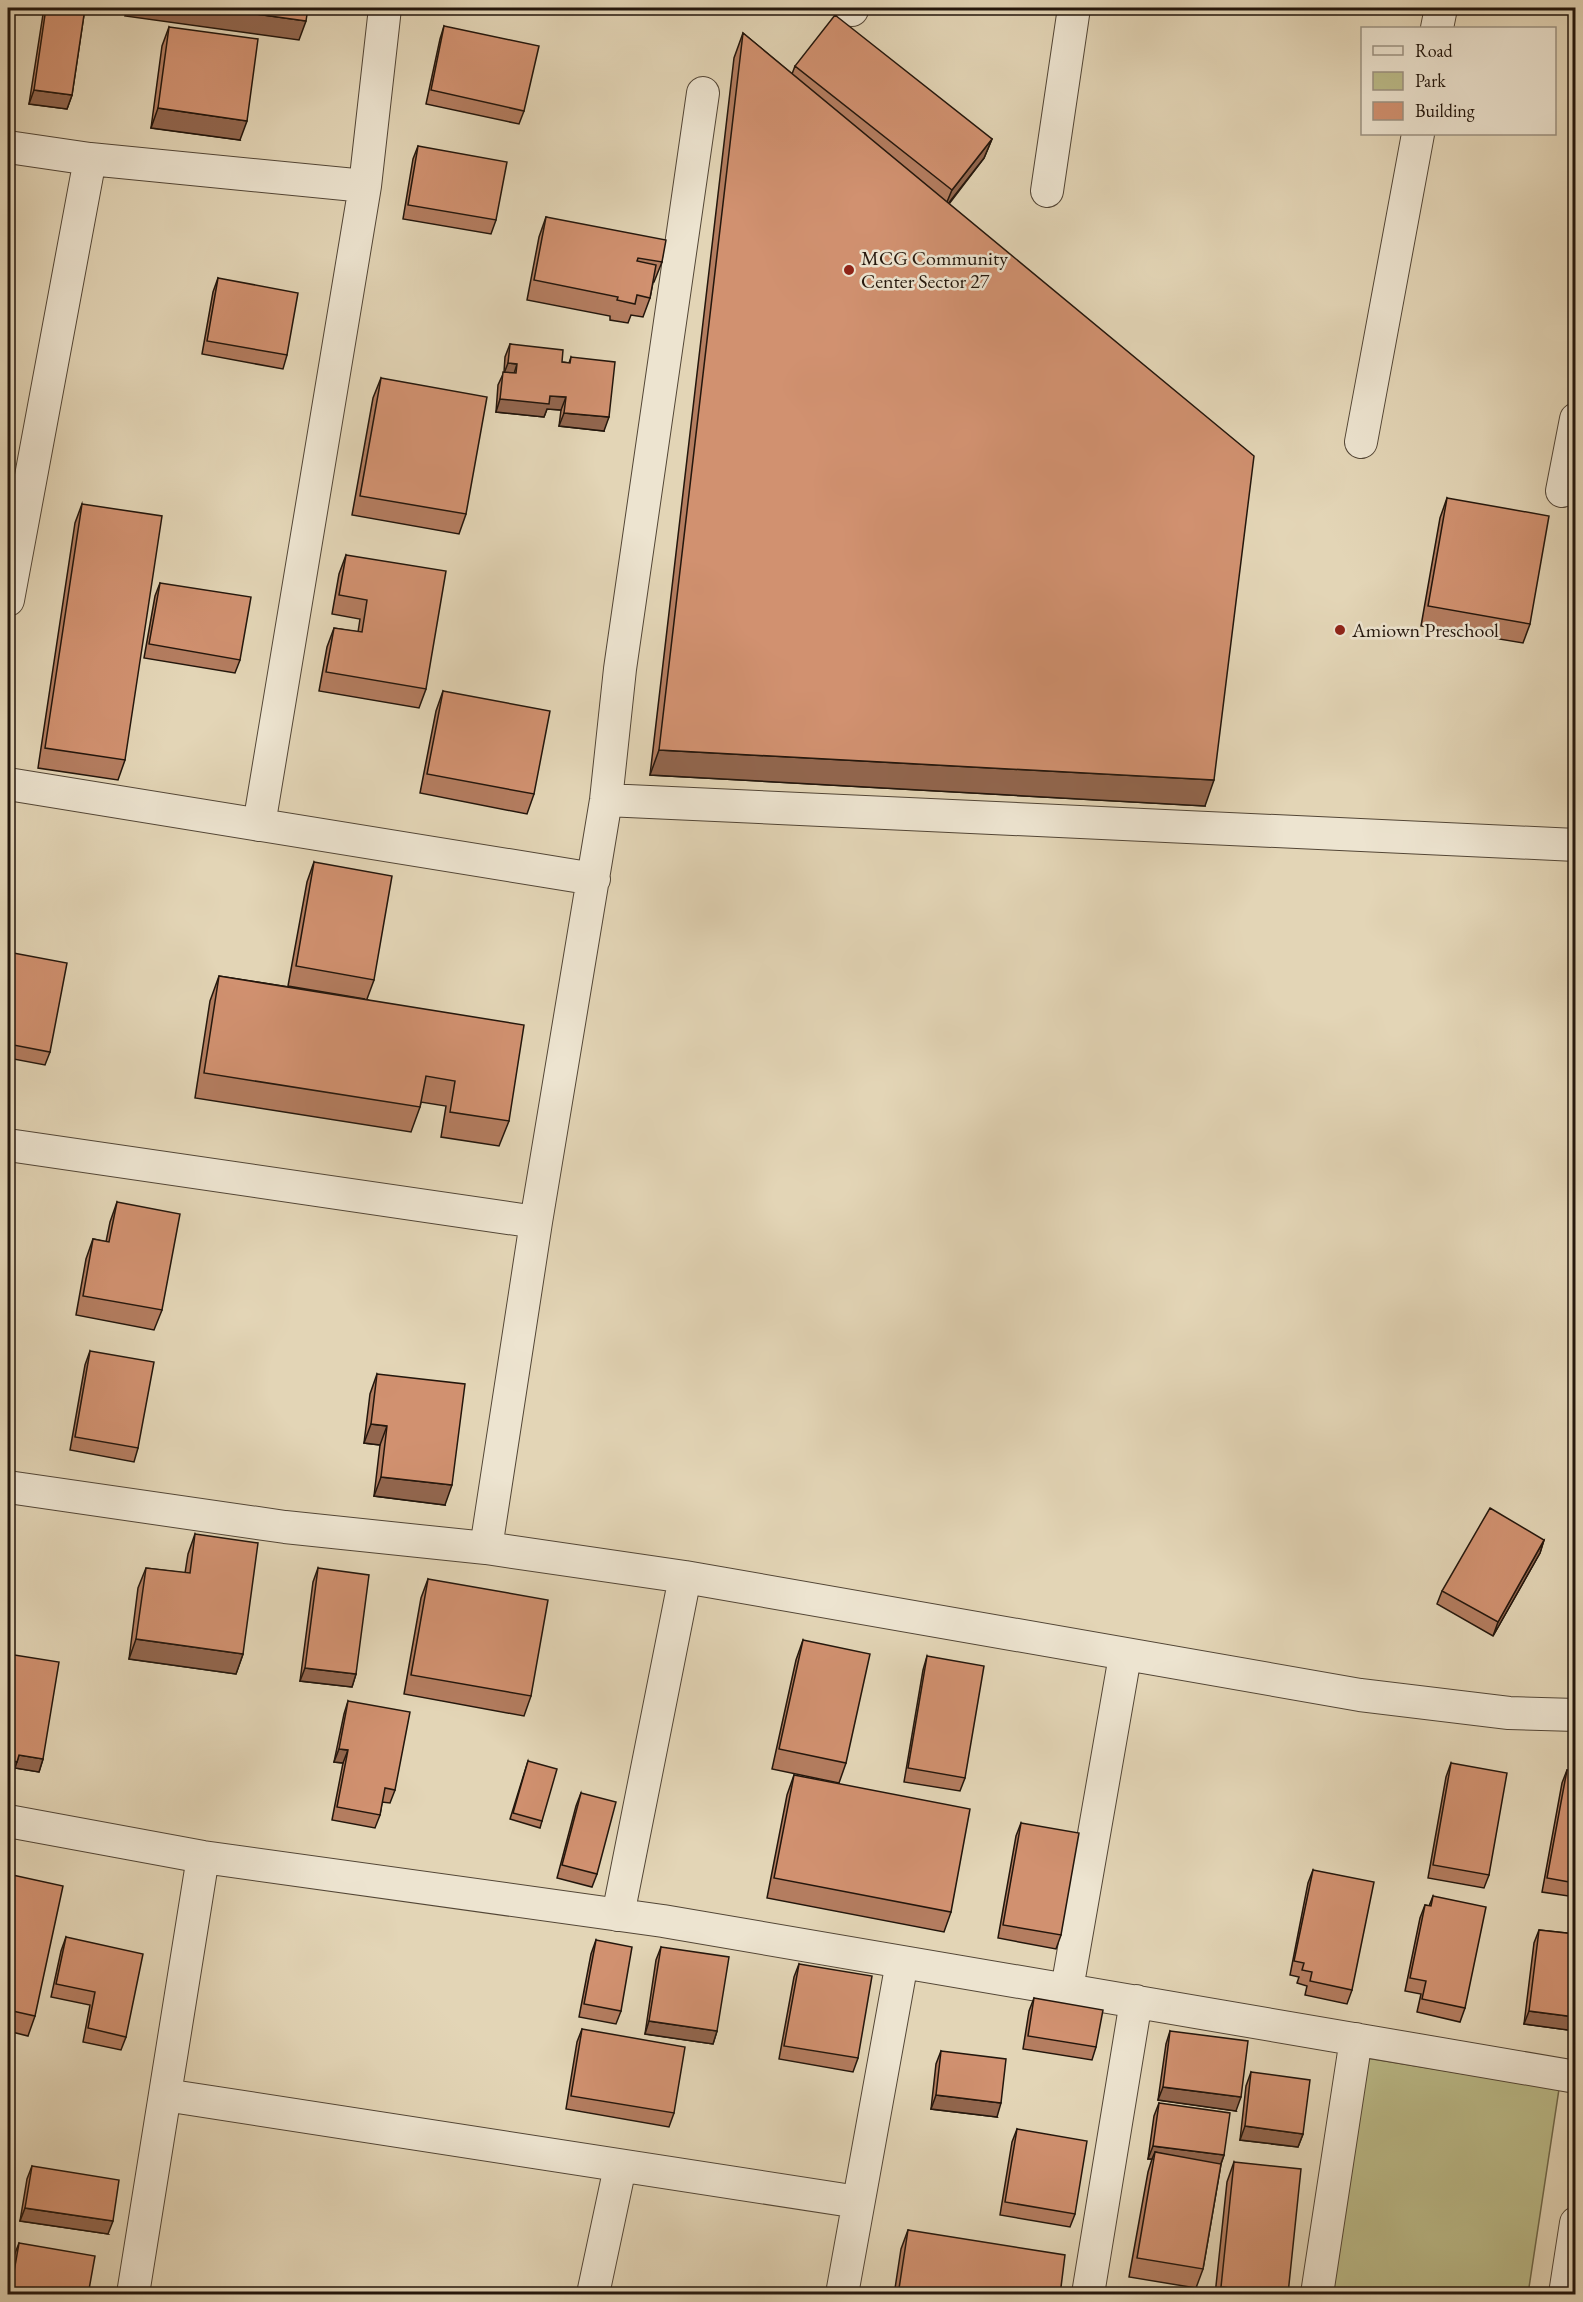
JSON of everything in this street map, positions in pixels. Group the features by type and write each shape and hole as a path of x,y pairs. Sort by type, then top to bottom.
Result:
{"street":[{"path":"259,825 365,186 385,8"},
{"path":"1047,191 1074,8"},
{"path":"1437,27 1441,8"},
{"path":"486,1548 536,1222 606,800 623,646 703,93"},
{"path":"1361,442 1418,135"},
{"path":"8,147 90,159 365,186"},
{"path":"8,600 16,507 90,159"},
{"path":"1562,490 1575,419"},
{"path":"8,784 594,879"},
{"path":"606,800 1575,845"},
{"path":"8,1145 536,1222"},
{"path":"8,1487 285,1527 486,1548 685,1577 1125,1656 1360,1695 1509,1713 1575,1715"},
{"path":"618,1915 685,1577"},
{"path":"1067,1989 1125,1656"},
{"path":"8,1821 203,1857 618,1915 1067,1989 1575,2077"},
{"path":"133,2295 203,1857"},
{"path":"842,2295 902,1962"},
{"path":"1088,2295 1136,2001"},
{"path":"1317,2295 1356,2039"},
{"path":"165,2095 858,2202"},
{"path":"592,2295 620,2167"},
{"path":"1565,2295 1575,2223"}],"green space":[{"path":"1360,2057 1559,2089 1528,2294 1328,2294"}],"building":[{"path":"46,8 85,8 72,95 34,90"},
{"path":"214,8 308,8 306,21"},
{"path":"835,15 992,139 952,190 795,66"},
{"path":"444,26 539,46 524,111 431,90"},
{"path":"169,27 258,39 247,121 158,108"},
{"name":"MCG Community Center Sector 27","path":"743,33 1254,456 1214,780 659,750"},
{"path":"418,146 507,162 496,220 408,205"},
{"path":"546,217 666,240 662,262 638,258 637,261 656,265 650,298 637,295 635,304 617,300 618,297 534,280"},
{"path":"218,278 298,293 287,355 207,341"},
{"path":"510,344 563,350 562,362 570,363 571,357 615,362 609,417 564,413 566,397 550,396 549,404 500,399 503,372 516,373 517,364 508,363"},
{"path":"381,378 487,397 466,514 360,496"},
{"path":"1447,498 1549,516 1530,624 1428,606"},
{"path":"82,504 162,516 125,760 45,748"},
{"path":"346,555 446,571 426,689 326,672 334,628 362,632 367,600 339,595"},
{"path":"160,583 251,597 240,660 149,644"},
{"path":"443,691 550,711 534,794 427,774"},
{"path":"314,862 392,876 374,980 296,966"},
{"path":"8,952 67,963 50,1052 8,1044"},
{"path":"219,976 524,1025 509,1121 450,1112 455,1081 426,1076 420,1107 204,1073"},
{"path":"117,1202 180,1214 162,1310 83,1296 93,1239 109,1242"},
{"path":"90,1351 154,1362 138,1448 75,1437"},
{"path":"377,1374 465,1384 452,1485 381,1477 387,1426 371,1424"},
{"path":"1490,1508 1544,1540 1498,1622 1442,1591"},
{"path":"195,1534 258,1543 243,1654 136,1639 146,1568 190,1573"},
{"path":"318,1568 369,1575 356,1674 305,1668"},
{"path":"428,1579 548,1600 531,1696 411,1675"},
{"path":"803,1640 870,1654 846,1763 779,1749"},
{"path":"8,1654 59,1662 43,1759 19,1755 17,1762 8,1760"},
{"path":"927,1656 984,1666 965,1778 908,1768"},
{"path":"348,1701 410,1712 395,1790 385,1788 380,1815 337,1807 348,1750 339,1749"},
{"path":"528,1761 557,1769 542,1821 513,1813"},
{"path":"1451,1763 1507,1773 1489,1875 1433,1865"},
{"path":"1567,1770 1575,1771 1575,1883 1547,1878"},
{"path":"794,1775 970,1809 951,1912 774,1878"},
{"path":"581,1793 616,1802 597,1874 562,1865"},
{"path":"1021,1823 1079,1833 1061,1935 1003,1925"},
{"path":"1313,1870 1374,1882 1352,1990 1310,1981 1312,1972 1302,1970 1304,1963 1294,1961"},
{"path":"8,1874 63,1886 35,2016 8,2010"},
{"path":"1433,1896 1486,1907 1465,2008 1422,1999 1426,1981 1410,1978 1425,1905 1431,1906"},
{"path":"1539,1930 1575,1934 1575,2017 1529,2011"},
{"path":"66,1937 143,1954 126,2037 88,2028 95,1992 56,1984"},
{"path":"596,1940 632,1947 621,2011 584,2004"},
{"path":"661,1947 729,1957 717,2031 649,2021"},
{"path":"799,1964 872,1976 858,2058 784,2046"},
{"path":"1034,1998 1103,2010 1096,2047 1028,2036"},
{"path":"582,2029 685,2047 674,2113 571,2096"},
{"path":"1170,2031 1248,2041 1241,2097 1163,2087"},
{"path":"941,2051 1006,2059 1001,2103 936,2095"},
{"path":"1251,2072 1310,2080 1303,2134 1245,2126"},
{"path":"1159,2103 1230,2113 1224,2155 1153,2146"},
{"path":"1017,2129 1087,2141 1075,2214 1005,2202"},
{"path":"1155,2152 1221,2164 1203,2269 1137,2258"},
{"path":"1234,2162 1301,2169 1288,2294 1221,2287"},
{"path":"32,2166 119,2180 113,2221 25,2208"},
{"path":"908,2230 1065,2255 1060,2295 898,2295"},
{"path":"19,2243 95,2256 88,2295 43,2295 11,2289"}],"place":[{"name":"MCG Community Center Sector 27","path":"849,270"},
{"name":"Amiown Preschool","path":"1340,630"}]}
